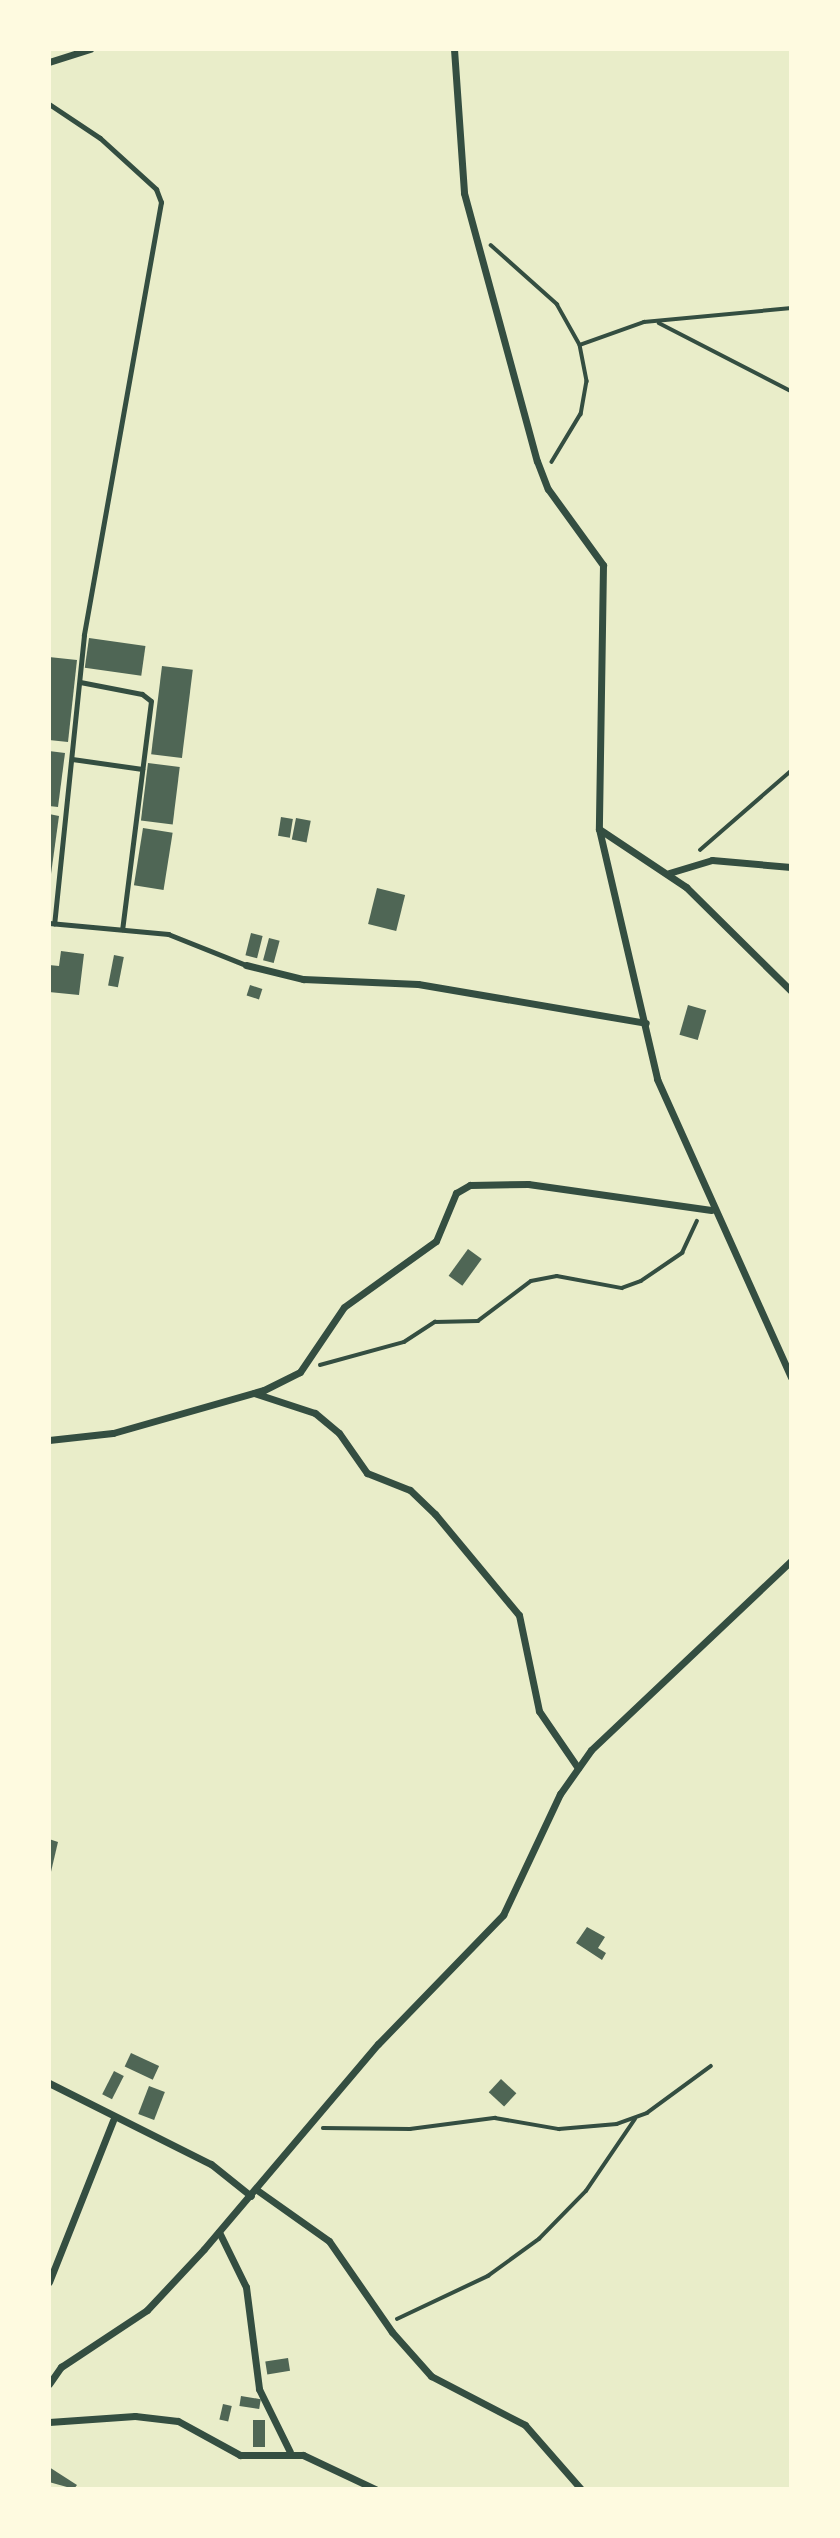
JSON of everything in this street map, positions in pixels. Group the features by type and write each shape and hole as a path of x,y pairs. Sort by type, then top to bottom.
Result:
{"street":[{"path":"49,62 90,49"},
{"path":"454,49 464,193 541,475 603,565 599,829 657,1079 711,1210 791,1377"},
{"path":"599,829 669,873 791,991"},
{"path":"669,873 712,860 791,867"},
{"path":"246,965 303,979 418,984 646,1023"},
{"path":"49,1440 93,1438 253,1393 304,1368 344,1307 436,1241 456,1193 470,1185 528,1184 711,1210"},
{"path":"253,1393 315,1413 340,1433 367,1474 410,1490 435,1514 519,1615 539,1711 578,1768"},
{"path":"49,2384 61,2367 147,2310 219,2232 379,2044 503,1915 578,1768 682,1659 791,1561"},
{"path":"49,2083 113,2120 211,2164 329,2242 386,2324 431,2376 525,2425 580,2489"},
{"path":"49,2282 113,2120"},
{"path":"219,2232 246,2287 259,2389 291,2453"},
{"path":"49,2422 135,2416 195,2426 240,2455 291,2453 375,2489"}],"lane":[{"path":"49,104 100,138 156,188 160,202 80,682 52,923 168,934 246,965"},
{"path":"80,682 150,698 122,929"},
{"path":"72,759 142,769"}],"path":[{"path":"473,231 557,304 580,345 587,381 581,414 541,475"},
{"path":"580,345 657,321 791,308"},
{"path":"657,321 791,391"},
{"path":"681,869 791,771"},
{"path":"304,1368 404,1342 435,1322 478,1321 531,1280 557,1276 622,1288 641,1281 682,1253 697,1223 696,1207"},
{"path":"386,2324 488,2276 539,2239 586,2191 636,2117 710,2066"},
{"path":"311,2127 387,2131 495,2118 559,2129 636,2117"}],"building":[{"path":"89,638 145,646 141,676 85,668"},
{"path":"49,657 77,660 68,742 49,740"},
{"path":"162,666 193,670 182,758 151,754"},
{"path":"49,751 65,753 58,807 49,806"},
{"path":"148,763 180,767 173,824 141,821"},
{"path":"49,814 59,816 51,874 49,874"},
{"path":"281,817 293,819 290,838 278,836"},
{"path":"296,818 311,821 307,842 292,840"},
{"path":"143,828 173,833 164,890 134,885"},
{"path":"377,888 405,895 396,931 368,924"},
{"path":"251,933 263,936 257,958 245,955"},
{"path":"269,938 280,941 274,963 263,960"},
{"path":"61,951 84,954 79,995 49,992 49,965 59,966"},
{"path":"114,955 124,957 118,987 108,985"},
{"path":"250,985 262,989 259,999 247,995"},
{"path":"688,1005 706,1010 698,1040 679,1035"},
{"path":"468,1249 482,1259 462,1286 449,1276"},
{"path":"49,1839 58,1842 50,1876 49,1876"},
{"path":"587,1927 605,1937 598,1948 606,1953 602,1960 576,1943"},
{"path":"131,2053 159,2066 153,2080 125,2067"},
{"path":"114,2071 124,2076 112,2099 102,2094"},
{"path":"501,2079 516,2093 504,2106 489,2092"},
{"path":"149,2086 165,2092 154,2120 138,2114"},
{"path":"288,2358 290,2371 267,2374 265,2362"},
{"path":"241,2396 261,2399 259,2409 239,2406"},
{"path":"223,2404 232,2406 228,2422 219,2420"},
{"path":"253,2420 265,2420 265,2447 253,2447"},
{"path":"49,2467 77,2485 74,2489 49,2482"}]}
